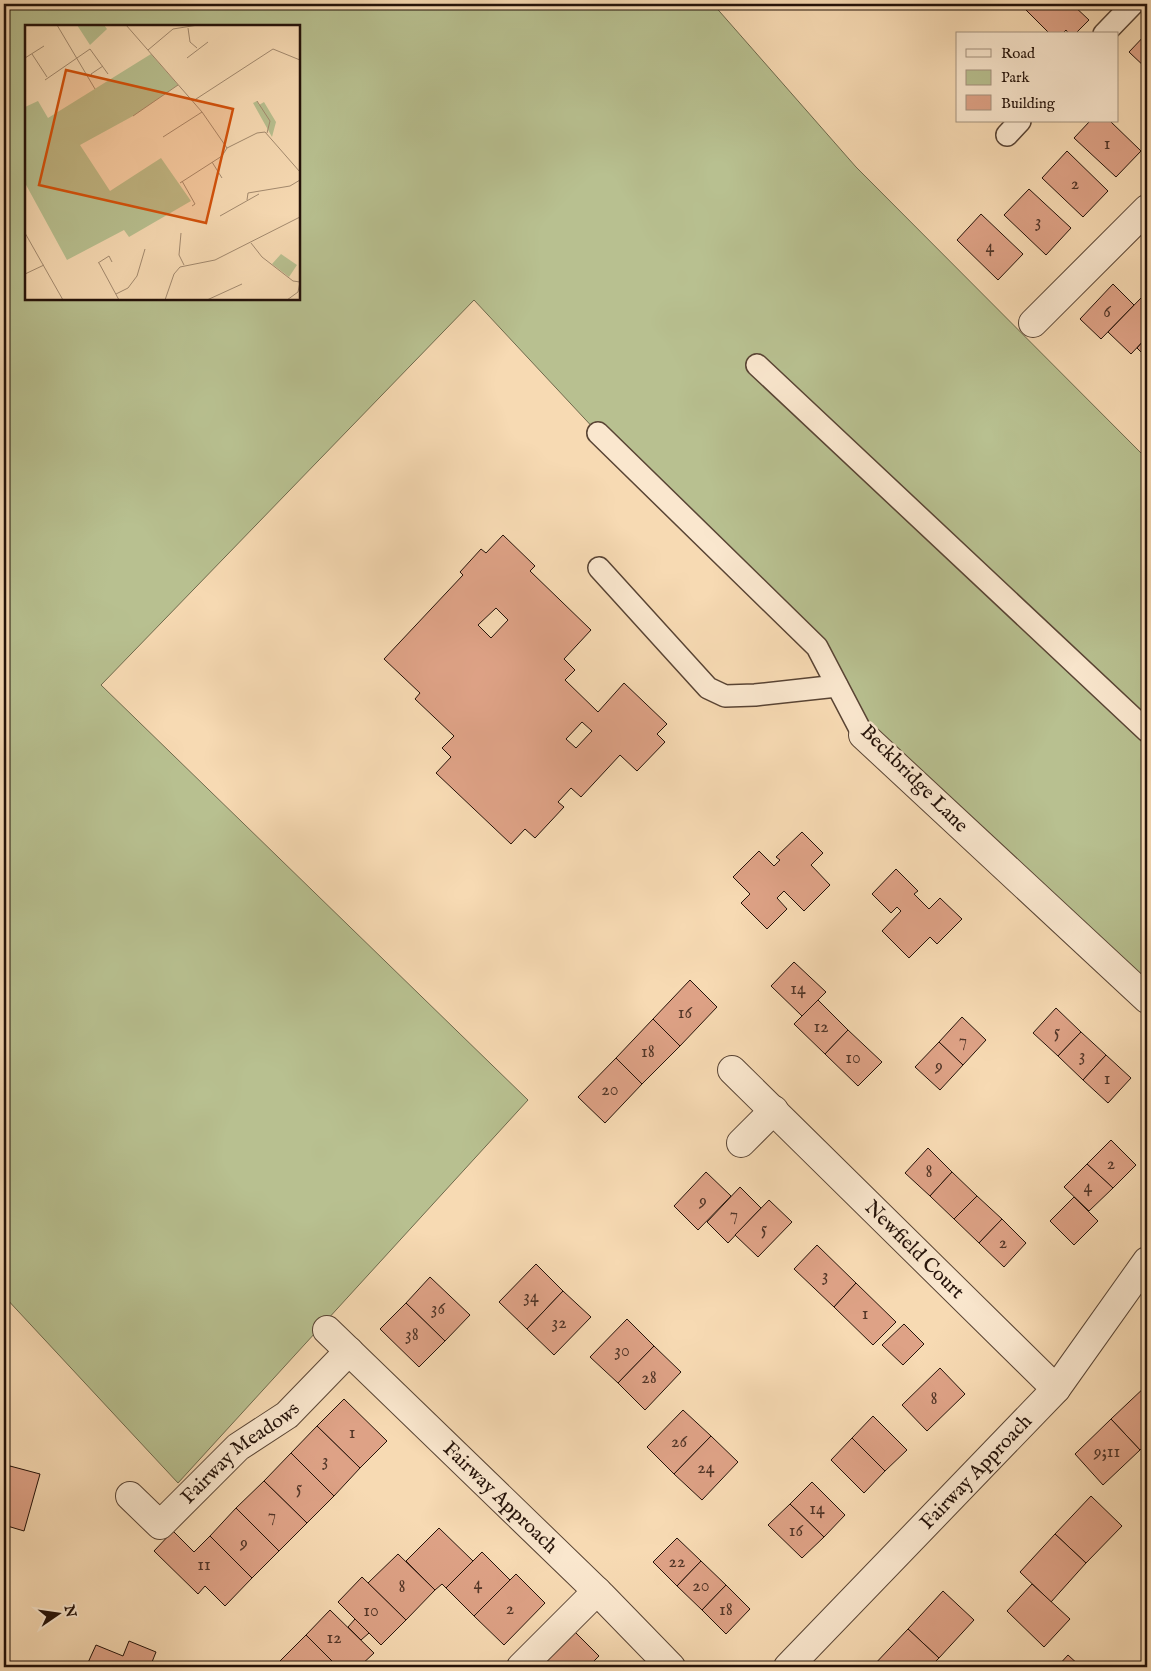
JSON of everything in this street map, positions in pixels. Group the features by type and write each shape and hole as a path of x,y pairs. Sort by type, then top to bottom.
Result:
{"street":[{"path":"1033,323 1147,209"},
{"name":"Beckbridge Lane","path":"862,735 1147,999"},
{"name":"Newfield Court","path":"732,1070 1056,1389"},
{"path":"741,1143 774,1110"},
{"name":"Fairway Approach","path":"788,1667 1056,1389 1144,1273"},
{"name":"Fairway Approach","path":"327,1330 597,1591 671,1667"},
{"name":"Fairway Meadows","path":"130,1496 160,1525 238,1447 287,1415 349,1352"},
{"path":"521,1667 597,1591"}],"lane":[{"path":"1106,32 1133,4"},
{"path":"757,365 1147,731"},
{"name":"Beckbridge Lane","path":"598,433 817,647 862,735"},
{"path":"599,568 708,688 725,696 755,695 837,686"}],"green space":[{"path":"4,4 713,4 856,167 1147,459 1147,999 863,735 817,647 598,433 474,300 101,685 528,1100 178,1483 4,1296"}],"building":[{"path":"1072,4 1089,20 1077,32 1068,32 1066,30 1064,32 1048,32 1021,5"},
{"path":"1147,33 1147,69 1129,52"},
{"path":"1089,122 1111,122 1141,151 1116,177 1074,138"},
{"path":"1067,151 1108,191 1083,217 1042,178"},
{"path":"1029,189 1071,228 1046,255 1004,215"},
{"path":"981,214 1023,254 998,280 957,240"},
{"path":"1113,284 1134,305 1101,339 1080,319"},
{"path":"1141,298 1147,304 1147,337 1131,354 1108,332"},
{"path":"1147,337 1147,358 1137,348"},
{"path":"503,535 535,566 530,571 591,630 564,659 575,670 565,680 598,712 624,683 667,724 657,734 665,742 637,771 620,755 581,797 571,788 558,802 564,807 535,838 525,829 511,844 436,773 451,757 442,748 454,736 415,699 420,693 384,659 463,575 460,572 481,549 486,553","holes":["496,608 508,620 491,638 478,625","582,722 592,731 576,748 566,739"]},
{"path":"802,832 823,853 811,865 830,885 804,911 784,891 777,898 787,909 767,929 741,903 750,894 733,877 759,851 774,866 780,860 776,857"},
{"path":"896,869 918,891 914,894 929,909 940,898 962,919 937,944 930,937 909,958 882,931 901,911 897,907 891,913 872,894"},
{"path":"794,962 826,992 802,1016 771,986"},
{"path":"690,980 717,1007 680,1046 653,1019"},
{"path":"818,1000 848,1030 825,1054 794,1024"},
{"path":"1056,1008 1081,1032 1058,1056 1033,1033"},
{"path":"962,1017 986,1040 963,1065 939,1042"},
{"path":"653,1019 680,1046 642,1084 616,1058"},
{"path":"848,1030 882,1062 858,1086 825,1054"},
{"path":"1081,1032 1106,1055 1083,1080 1058,1056"},
{"path":"939,1042 963,1065 940,1090 915,1067"},
{"path":"1106,1055 1131,1078 1108,1103 1083,1080"},
{"path":"616,1058 642,1084 605,1123 578,1097"},
{"path":"1111,1140 1136,1165 1113,1188 1087,1164"},
{"path":"928,1148 952,1172 930,1196 905,1173"},
{"path":"1087,1164 1113,1188 1089,1211 1064,1187"},
{"path":"706,1172 731,1196 698,1230 674,1206"},
{"path":"952,1172 977,1196 954,1219 930,1196"},
{"path":"740,1187 761,1208 728,1243 707,1222"},
{"path":"977,1196 1002,1219 979,1243 954,1219"},
{"path":"1074,1197 1098,1221 1074,1245 1050,1221"},
{"path":"769,1200 792,1222 758,1257 735,1235"},
{"path":"1002,1219 1026,1243 1004,1267 979,1243"},
{"path":"817,1245 856,1283 834,1307 794,1269"},
{"path":"536,1264 563,1291 527,1329 499,1302"},
{"path":"430,1277 470,1315 445,1341 406,1303"},
{"path":"856,1283 896,1322 873,1345 834,1307"},
{"path":"563,1291 591,1317 554,1355 527,1329"},
{"path":"406,1303 445,1341 419,1367 380,1329"},
{"path":"627,1319 654,1346 618,1383 590,1357"},
{"path":"904,1324 924,1344 903,1365 882,1345"},
{"path":"654,1346 681,1372 645,1410 618,1383"},
{"path":"940,1368 965,1394 927,1431 902,1405"},
{"path":"1147,1385 1147,1443 1140,1450 1111,1419"},
{"path":"344,1399 387,1441 360,1468 317,1426"},
{"path":"683,1410 711,1436 674,1474 647,1447"},
{"path":"873,1416 907,1450 885,1471 852,1438"},
{"path":"1111,1419 1140,1450 1103,1485 1075,1454"},
{"path":"317,1426 360,1468 334,1496 291,1453"},
{"path":"711,1436 738,1462 702,1500 674,1474"},
{"path":"852,1438 885,1471 864,1493 831,1460"},
{"path":"291,1453 334,1496 307,1523 264,1481"},
{"path":"10,1466 40,1474 24,1531 4,1525 4,1475 7,1476"},
{"path":"264,1481 307,1523 279,1551 236,1508"},
{"path":"812,1482 845,1515 824,1537 790,1504"},
{"path":"1091,1496 1122,1526 1086,1563 1055,1534"},
{"path":"790,1504 824,1537 802,1558 768,1525"},
{"path":"236,1508 279,1551 252,1578 210,1536"},
{"path":"439,1528 473,1561 446,1588 442,1584 435,1590 406,1561"},
{"path":"173,1531 194,1552 210,1536 252,1578 225,1606 205,1586 198,1594 154,1551"},
{"path":"1055,1534 1086,1563 1051,1602 1020,1572"},
{"path":"677,1538 701,1561 677,1586 653,1562"},
{"path":"482,1552 510,1580 474,1616 446,1588"},
{"path":"398,1554 435,1590 406,1620 368,1583"},
{"path":"701,1561 726,1585 702,1610 677,1586"},
{"path":"516,1574 545,1603 504,1645 474,1616"},
{"path":"362,1577 406,1620 381,1645 338,1602"},
{"path":"1032,1584 1070,1619 1044,1647 1007,1611"},
{"path":"726,1585 750,1609 726,1634 702,1610"},
{"path":"943,1591 974,1620 939,1658 908,1629"},
{"path":"330,1610 374,1653 359,1667 338,1667 306,1635"},
{"path":"355,1619 369,1633 361,1640 348,1627"},
{"path":"572,1629 599,1656 588,1667 534,1667"},
{"path":"908,1629 939,1658 930,1667 872,1667"},
{"path":"306,1635 338,1667 285,1667 279,1662"},
{"path":"129,1641 156,1652 150,1667 86,1667 96,1645 123,1656"},
{"path":"1068,1655 1081,1667 1057,1667"}]}
